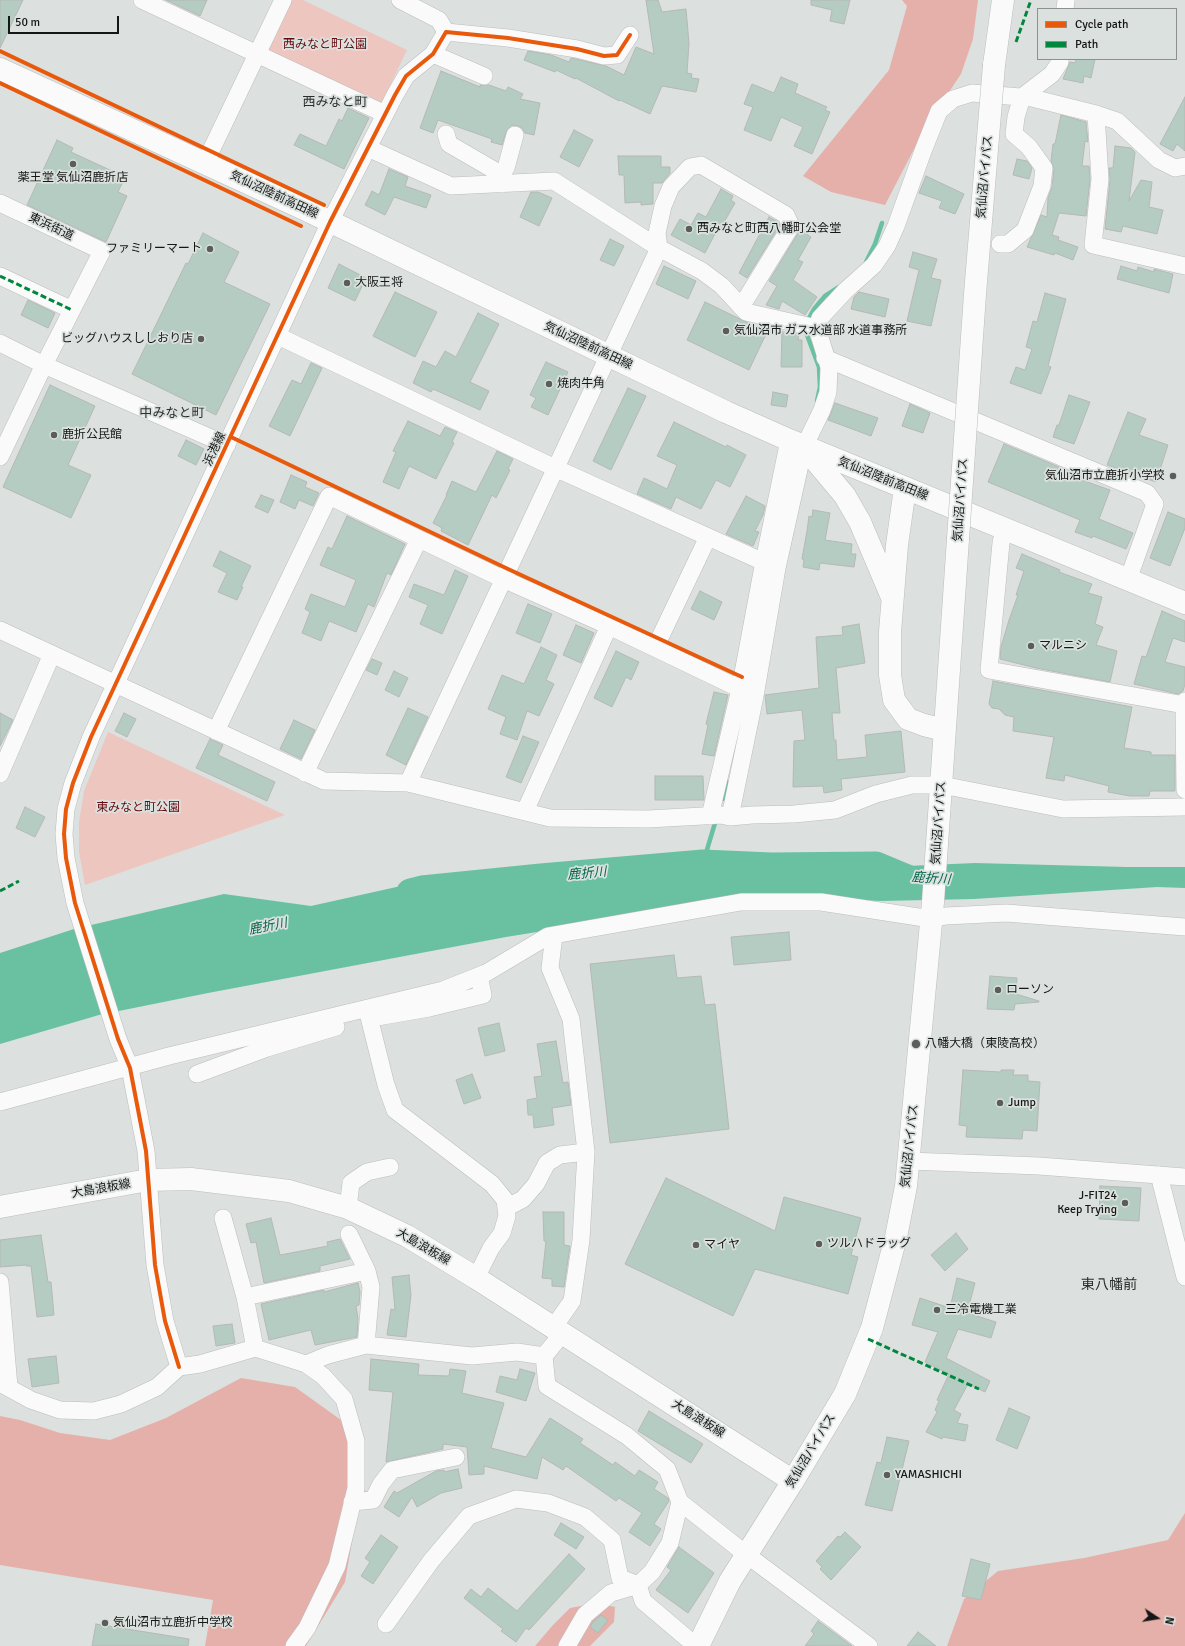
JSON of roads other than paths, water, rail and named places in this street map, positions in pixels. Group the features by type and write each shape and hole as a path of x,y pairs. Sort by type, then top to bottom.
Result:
{"main road":[{"name":"気仙沼バイパス","path":"697,1646 730,1581 793,1481 845,1394 872,1328 896,1237 906,1186 932,911 976,286 994,65 1003,0"},
{"name":"気仙沼陸前高田線","path":"0,69 205,163 609,357 797,444 1185,603"},
{"path":"797,444 845,496 860,522 893,600"},
{"path":"905,488 897,545 890,632 890,668 894,700 908,719 944,730"},
{"name":"大島浪板線","path":"0,1207 148,1180 191,1179 282,1190 348,1208 407,1236 476,1278 793,1481"}],"street":[{"path":"142,0 385,114"},
{"path":"205,163 283,0"},
{"path":"400,0 439,20 446,32"},
{"path":"446,32 514,39 577,49 604,56 617,55 630,35"},
{"path":"446,32 433,54 484,76"},
{"name":"浜港線","path":"179,1367 164,1314 155,1266 146,1151 130,1068 118,1039 75,903 66,858 64,834 66,809 73,783 91,737 228,445 330,222 406,76 433,54"},
{"path":"1000,244 1008,244 1025,230 1042,186 1044,168 1029,147 1014,134 1016,117 1022,97 1052,74 1060,60"},
{"path":"730,817 747,692 770,565 797,444 822,410 828,392 829,367 817,328 820,318 874,265 887,246 896,226 939,111 953,99 972,93 1032,98 1096,114 1117,121 1159,160 1175,168 1185,166"},
{"path":"1096,114 1100,179 1093,245 1185,266"},
{"path":"446,134 449,144 500,178"},
{"path":"500,178 506,168 515,135"},
{"path":"368,148 451,186 500,178 554,181 659,248 702,271 722,286 746,312 817,328"},
{"path":"408,783 659,248 657,233 662,206 672,188 690,168 701,165 786,215 791,226 742,307"},
{"name":"東浜街道","path":"0,203 102,251 72,310"},
{"path":"0,276 72,310 0,457"},
{"path":"278,336 555,468 770,565"},
{"path":"0,343 44,365 228,445"},
{"path":"825,358 1147,493 1155,504 1128,580"},
{"path":"216,732 329,496 503,579 608,626 747,692"},
{"path":"1004,530 1001,543 989,670 1184,703 1185,790"},
{"path":"655,648 708,537"},
{"path":"305,773 419,539"},
{"path":"526,811 608,626"},
{"path":"0,630 216,732 324,781 408,783 550,818 648,819 721,815 730,817 794,814 835,810 876,794 912,785 941,794 1063,809 1185,807"},
{"path":"2,763 52,654"},
{"path":"710,816 747,692"},
{"path":"197,1074 267,1048 368,1013 443,990 479,976 548,936 741,902 821,902 932,911 946,916 1006,913 1185,927"},
{"path":"554,935 550,968 572,1019 586,1152 581,1240 572,1301 544,1356 547,1386 627,1436 667,1469 680,1502 747,1555 869,1646"},
{"path":"0,1102 177,1055 368,1013"},
{"path":"368,1013 386,1085 394,1110 492,1184 505,1200 507,1216 502,1233 491,1248 476,1278"},
{"path":"506,1208 523,1199 536,1184 547,1163 560,1155 586,1152"},
{"path":"909,1160 1039,1166 1185,1177"},
{"path":"348,1208 351,1183 367,1172 390,1167"},
{"path":"1160,1175 1185,1277"},
{"path":"223,1218 245,1297 255,1348"},
{"path":"349,1234 367,1271 371,1287 366,1344"},
{"path":"245,1297 367,1271"},
{"path":"0,1282 5,1385 31,1400 60,1410 94,1411 121,1404 157,1387 179,1367 200,1364 255,1348 306,1364 323,1376 344,1399 356,1441 356,1488 337,1566 307,1628 294,1646"},
{"path":"306,1364 328,1355 366,1344 472,1356 517,1352 544,1356"},
{"path":"352,1502 373,1500 392,1470 456,1457"},
{"path":"386,1624 431,1561 469,1516 516,1499 548,1502 585,1517 612,1540 620,1578 638,1585"},
{"path":"567,1646 585,1615 612,1593 638,1585 652,1572 670,1543 680,1502"},
{"path":"638,1585 643,1601 697,1646"}],"water":[{"path":"975,863 1185,867 1185,888 1157,887 974,899 881,901 832,899 716,903 506,937 208,993 99,1015 0,1044 0,953 74,929 224,894 311,906 419,882 495,894 757,871"}],"waterway":[{"path":"866,262 875,244 882,223"},
{"path":"809,318 814,309 825,296 839,287"},
{"path":"807,335 819,367 820,387 817,401"},
{"path":"723,799 727,782"},
{"path":"703,863 715,823"},
{"name":"鹿折川","path":"410,892 422,889 541,877 703,863 771,866 876,865 912,880 917,880"}],"place":[{"name":"薬王堂 気仙沼鹿折店","path":"73,164"},
{"name":"西みなと町西八幡町公会堂","path":"689,229"},
{"name":"ファミリーマート","path":"210,249"},
{"name":"大阪王将","path":"347,283"},
{"name":"気仙沼市 ガス水道部 水道事務所","path":"726,331"},
{"name":"ビッグハウスししおり店","path":"201,339"},
{"name":"焼肉牛角","path":"549,384"},
{"name":"鹿折公民館","path":"54,435"},
{"name":"気仙沼市立鹿折小学校","path":"1173,476"},
{"name":"マルニシ","path":"1031,646"},
{"name":"ローソン","path":"998,990"},
{"name":"八幡大橋（東陵高校）","path":"916,1044"},
{"name":"Jump","path":"1000,1103"},
{"name":"J-FIT24 Keep Trying","path":"1125,1203"},
{"name":"ツルハドラッグ","path":"819,1244"},
{"name":"マイヤ","path":"696,1245"},
{"name":"三冷電機工業","path":"937,1310"},
{"name":"YAMASHICHI","path":"887,1475"},
{"name":"気仙沼市立鹿折中学校","path":"105,1623"}],"district":[{"name":"西みなと町","path":"335,103"},
{"name":"中みなと町","path":"172,414"},
{"name":"東八幡前","path":"1109,1285"}],"park label":[{"name":"西みなと町公園","path":"325,45"},
{"name":"東みなと町公園","path":"138,808"}]}
